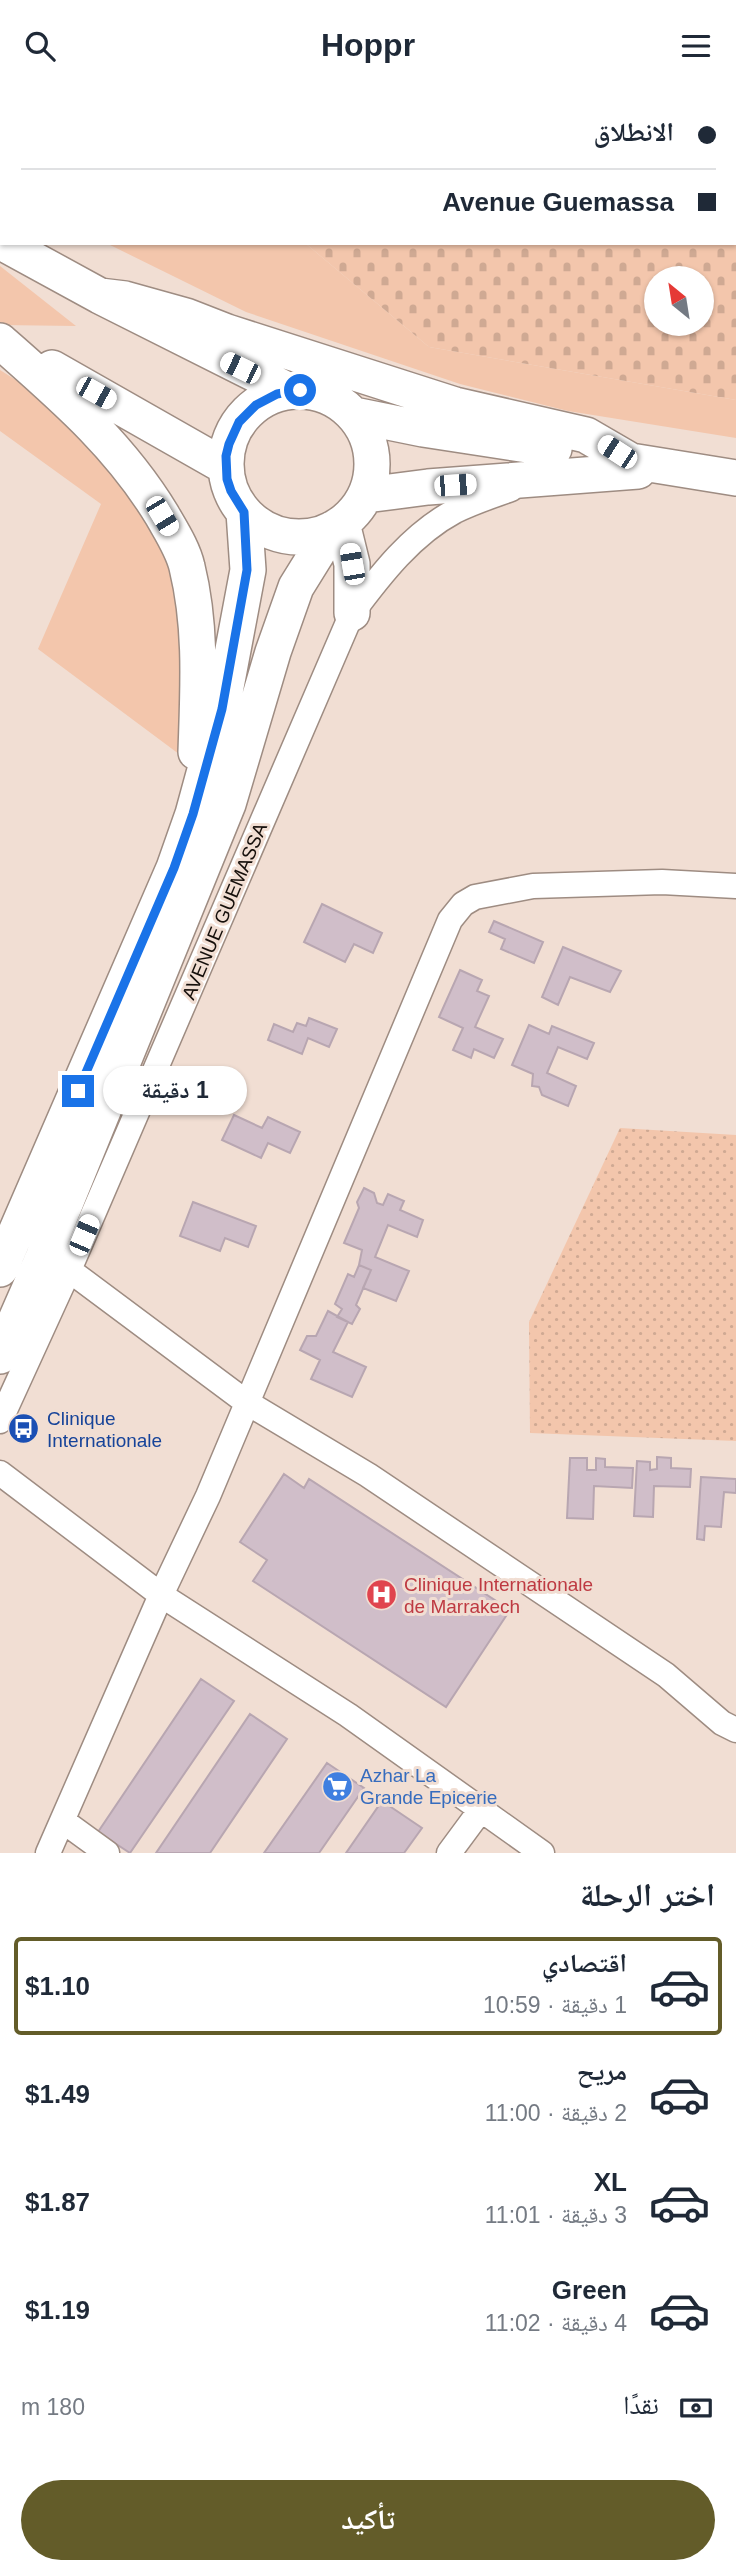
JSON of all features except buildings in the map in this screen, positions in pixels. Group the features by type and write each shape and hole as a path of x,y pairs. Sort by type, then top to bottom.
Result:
{"main road":[{"path":"7,245 100,296 289,391"},
{"path":"100,296 125,299 186,316 251,340 455,405 586,435 629,460"},
{"path":"0,340 226,467"},
{"path":"0,340 98,430 116,451 172,532 187,565 195,608 199,662 193,814"},
{"path":"289,391 313,391 325,395 354,415 362,425 371,447 372,471 366,495 352,515 337,526 305,537 278,534 253,521 244,512 231,491 226,467 229,444 239,422 247,413 266,399 289,391"},
{"path":"354,415 424,429 736,478"},
{"path":"366,495 428,487 677,468"},
{"path":"0,1269 169,881 193,814 222,709 247,570 244,512"},
{"path":"337,526 352,564 352,613"},
{"name":"AVENUE GUEMASSA","path":"0,1356 56,1264 228,804 273,652 296,587 337,526"}],"street":[{"name":"AVENUE GUEMASSA","path":"0,1421 56,1264 352,613 397,557 439,521 456,511 537,478"},
{"path":"48,1853 161,1595 208,1496 450,920 463,904 475,897 533,885 662,882 736,886"},
{"path":"56,1264 246,1402 379,1482 666,1675 722,1723 736,1730"},
{"path":"0,1473 161,1595 348,1715 542,1853"},
{"path":"449,1853 480,1811"},
{"path":"64,1821 107,1853"}],"green space":[{"path":"110,245 307,245 429,347 736,400 736,438 568,411 460,384 246,312"},
{"path":"307,245 736,245 736,400 429,347"},
{"path":"0,266 76,326 0,325"},
{"path":"0,370 49,401 76,429 161,535 181,592 187,760 38,649 101,504 0,431"},
{"path":"620,1128 736,1135 736,1441 530,1433 529,1322"}],"place":[{"name":"Clinique Internationale","path":"24,1429"},
{"name":"Clinique Internationale de Marrakech","path":"381,1595"},
{"name":"Azhar La Grande Epicerie","path":"337,1786"}],"route":[{"path":"78,1091 174,868 193,814 222,709 247,570 244,512 227,479 226,456 229,444 239,422 256,405 277,394 300,390"}]}
